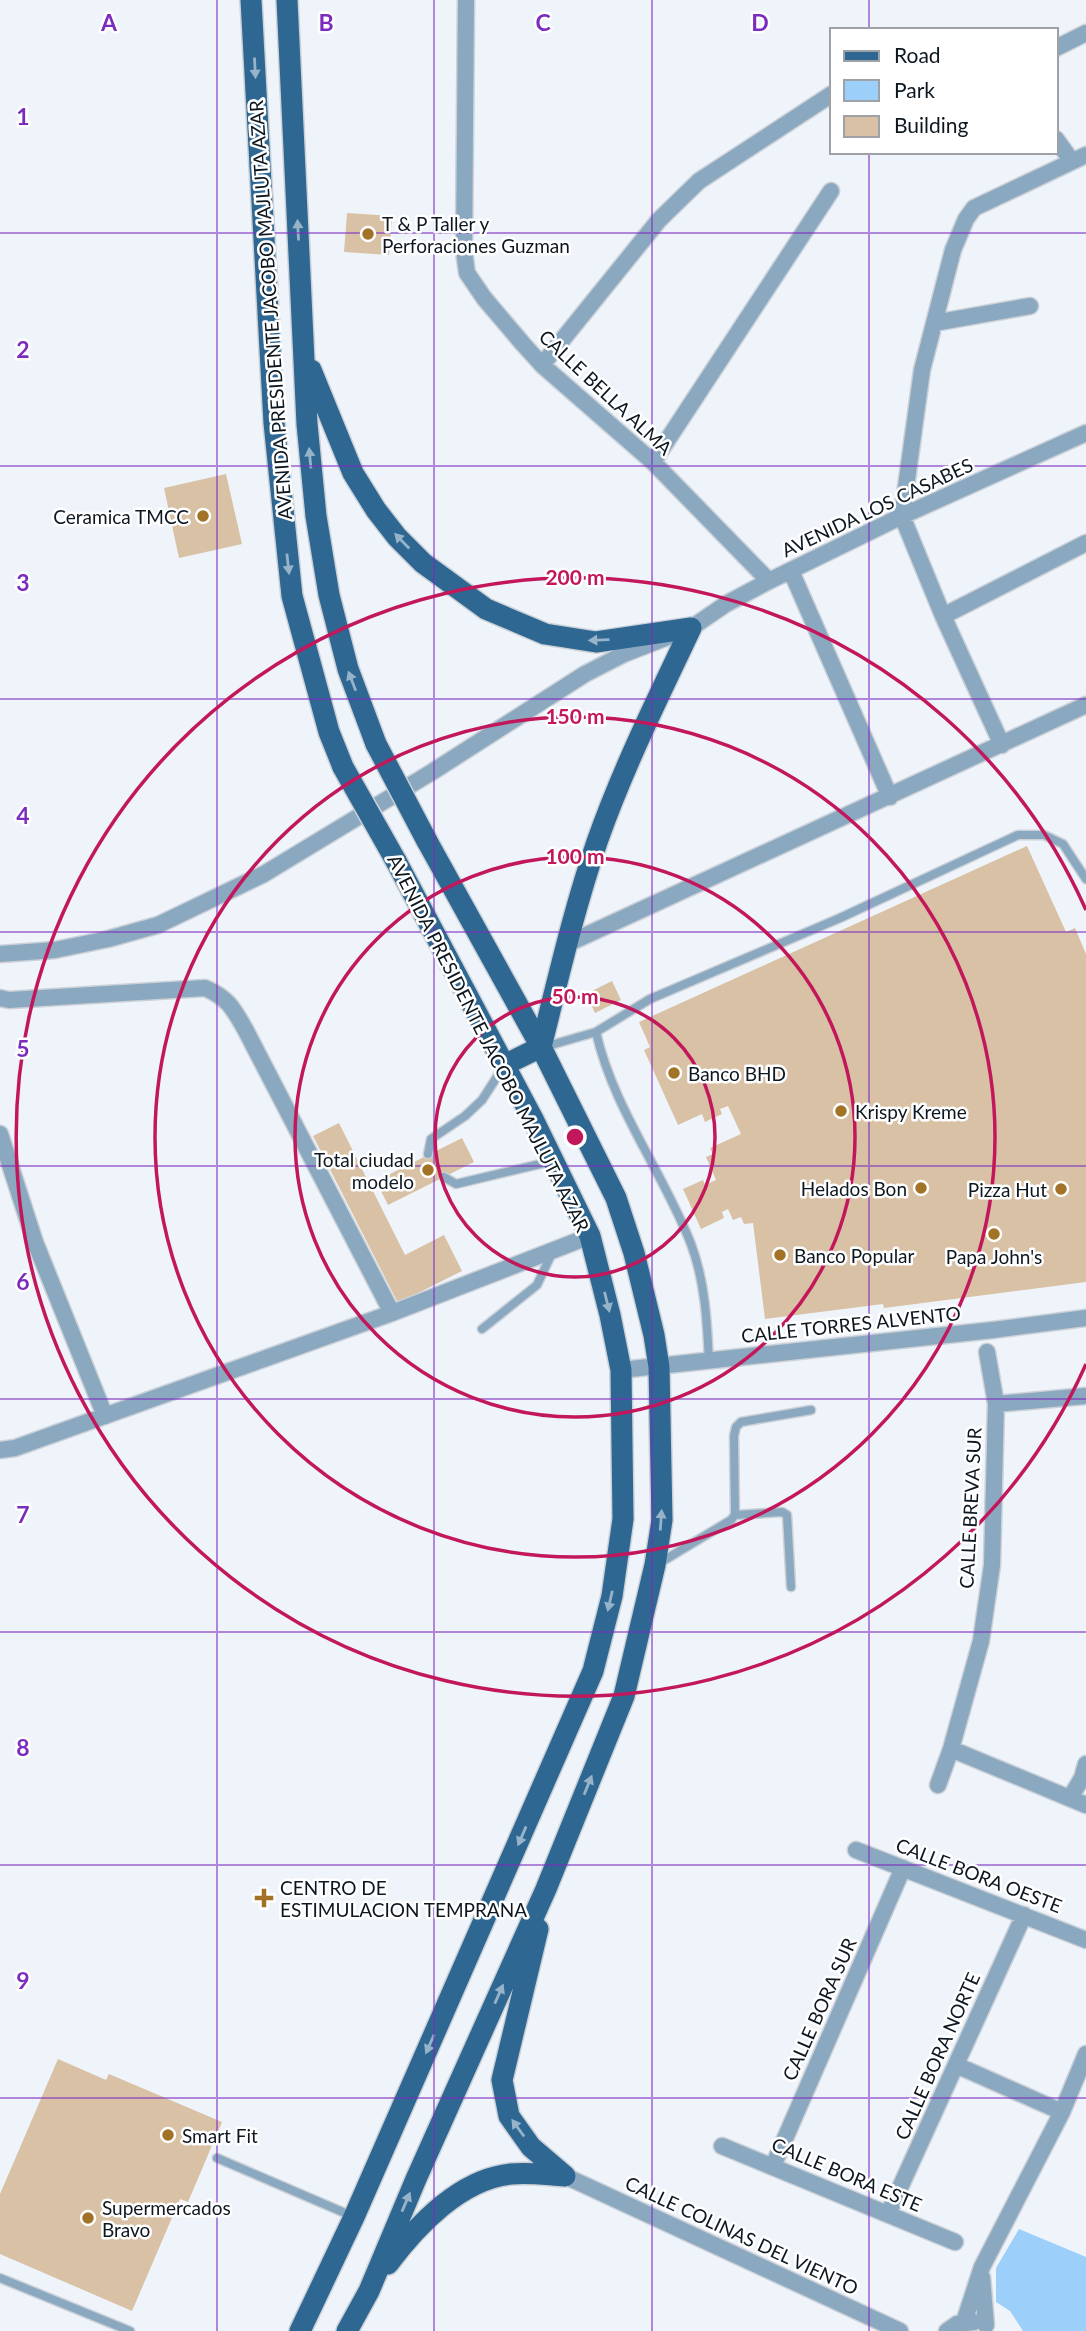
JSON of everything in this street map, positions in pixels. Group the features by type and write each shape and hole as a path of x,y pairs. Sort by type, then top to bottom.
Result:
{"main road":[{"name":"AVENIDA PRESIDENTE JACOBO MAJLUTA AZAR","path":"251,0 274,423 292,596 329,732 344,767 504,1065 590,1236 621,1370 623,1519 612,1596 593,1671 354,2217 300,2331"},
{"name":"AVENIDA PRESIDENTE JACOBO MAJLUTA AZAR","path":"287,0 307,425 316,516 329,595 348,669 376,744 541,1048 616,1198 634,1253 659,1367 662,1520 655,1565 624,1696 546,1889 416,2179 369,2291 347,2331"},
{"path":"304,355 353,473 376,510 397,537 423,563 486,609 545,634 596,642 691,628"},
{"path":"504,1065 541,1048 567,944 597,844 643,728 691,628"},
{"path":"546,1889 502,2080 509,2116 531,2147 565,2176"},
{"path":"369,2291 404,2242 443,2206 475,2184 511,2174 565,2176"}],"street":[{"name":"CALLE BELLA ALMA","path":"466,0 464,251 467,273 484,298 542,365 653,462 769,581"},
{"path":"1058,47 1086,33"},
{"path":"542,365 659,220 699,181 830,95"},
{"path":"1002,745 943,616 902,516 922,370 953,250 966,219 974,208 1079,158 1058,141"},
{"path":"653,462 831,191"},
{"path":"934,323 1030,306"},
{"name":"AVENIDA LOS CASABES","path":"0,954 55,950 158,925 264,874 432,772 585,674 624,654 691,628 726,604 769,581 902,516 1086,433"},
{"path":"943,616 1086,543"},
{"path":"791,571 890,797"},
{"path":"567,944 1086,705"},
{"path":"0,998 9,1000 205,988 225,999 231,1004 246,1030 392,1313"},
{"path":"0,1134 35,1242 105,1416"},
{"path":"0,1450 15,1448 392,1313 590,1236"},
{"name":"CALLE TORRES ALVENTO","path":"621,1370 1086,1318"},
{"name":"CALLE BREVA SUR","path":"938,1785 951,1749 981,1641 992,1565 996,1404 988,1352"},
{"path":"996,1404 1086,1395"},
{"path":"951,1749 1086,1805"},
{"path":"1070,1798 1085,1773"},
{"name":"CALLE BORA OESTE","path":"856,1850 1086,1940"},
{"name":"CALLE BORA SUR","path":"774,2166 903,1868"},
{"name":"CALLE BORA NORTE","path":"888,2214 1024,1915"},
{"path":"964,2322 982,2267 1062,2112 1086,2054"},
{"path":"956,2064 1062,2112"},
{"name":"CALLE BORA ESTE","path":"722,2146 955,2242"},
{"name":"CALLE COLINAS DEL VIENTO","path":"565,2176 900,2331"},
{"path":"947,2331 964,2322 975,2322 990,2328 982,2267"}],"lane":[{"path":"541,1048 596,1032 650,999 840,918 1018,835 1044,835 1063,844 1086,879"},
{"path":"596,1032 611,1083 651,1158 691,1245 707,1315 709,1360"},
{"path":"428,1153 430,1139 465,1116 482,1100 504,1065"},
{"path":"444,1177 456,1184 553,1161"},
{"path":"482,1329 537,1285 553,1250"},
{"path":"655,1565 731,1520 735,1515 734,1436 736,1427 741,1422 811,1410"},
{"path":"735,1515 782,1512 787,1515 791,1587"},
{"path":"217,2158 354,2217"},
{"path":"0,2278 130,2331"}],"green space":[{"path":"1019,2229 1086,2257 1086,2331 1023,2331 1010,2311 996,2302 996,2268"}],"building":[{"name":"T & P Taller y Perforaciones Guzman","path":"347,213 392,216 389,255 344,252"},
{"name":"Ceramica TMCC","path":"226,474 242,544 179,558 164,488"},
{"path":"1027,846 1066,932 1075,928 1086,954 1086,1282 884,1308 883,1304 765,1319 753,1223 744,1224 741,1217 733,1220 728,1209 722,1212 724,1218 701,1229 683,1189 703,1180 705,1185 716,1180 706,1157 713,1154 710,1148 741,1134 728,1106 720,1109 722,1114 705,1122 702,1114 678,1125 644,1050 650,1047 639,1022"},
{"path":"612,981 621,1000 595,1013 586,994"},
{"path":"339,1123 405,1255 444,1235 462,1271 398,1303 313,1136"},
{"name":"Total ciudad modelo","path":"462,1138 474,1162 388,1205 376,1181"},
{"path":"58,2059 106,2080 109,2074 222,2122 188,2202 180,2199 132,2311 0,2254 0,2194"}],"place":[{"name":"T & P Taller y Perforaciones Guzman","path":"368,234"},
{"name":"Ceramica TMCC","path":"203,516"},
{"name":"Banco BHD","path":"674,1073"},
{"name":"Krispy Kreme","path":"841,1111"},
{"name":"Total ciudad modelo","path":"428,1170"},
{"name":"Helados Bon","path":"921,1188"},
{"name":"Pizza Hut","path":"1061,1189"},
{"name":"Papa John's","path":"994,1234"},
{"name":"Banco Popular","path":"780,1255"},
{"name":"CENTRO DE ESTIMULACION TEMPRANA","path":"264,1898"},
{"name":"Smart Fit","path":"168,2135"},
{"name":"Supermercados Bravo","path":"88,2218"}]}
